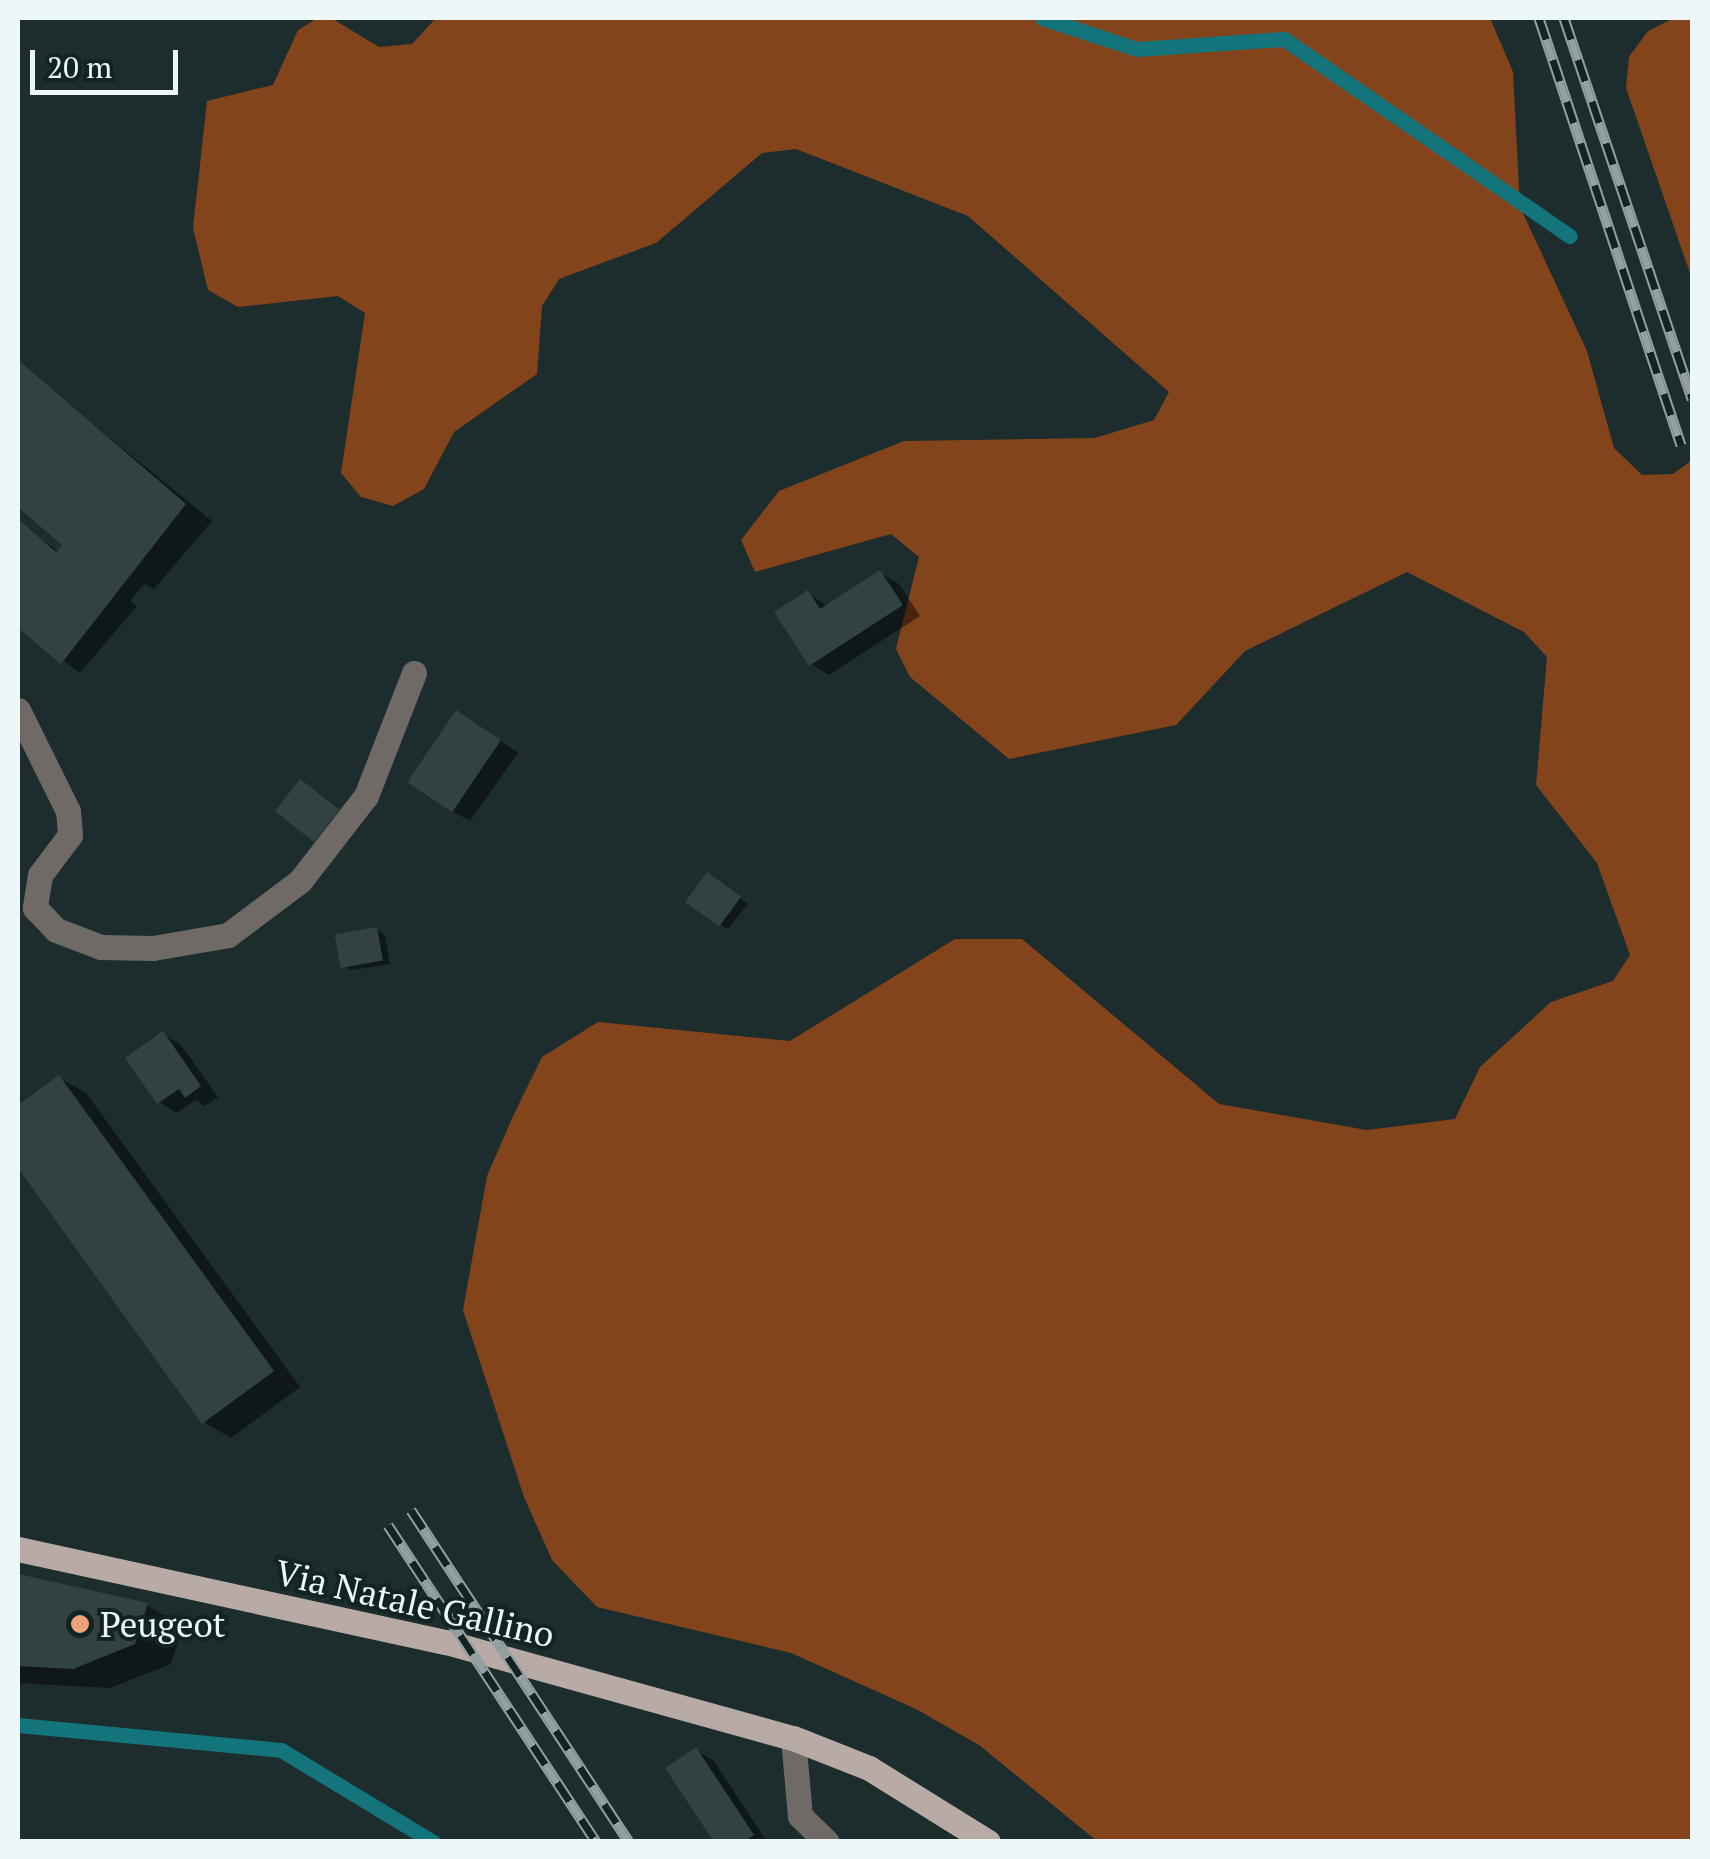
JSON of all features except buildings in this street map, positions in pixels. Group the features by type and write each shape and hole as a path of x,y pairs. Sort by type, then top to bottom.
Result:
{"main road":[{"name":"Via Natale Gallino","path":"18,1550 446,1642 793,1738 868,1768 988,1842"}],"lane":[{"path":"18,710 68,811 70,835 40,874 35,908 56,930 101,947 154,948 228,935 300,881 366,796 414,673"},
{"path":"793,1738 800,1816 827,1842"}],"shaded area":[{"path":"318,18 331,18 379,47 412,44 436,18 1490,18 1513,72 1520,207 1587,351 1614,448 1642,475 1673,474 1692,460 1692,1841 1097,1841 979,1745 916,1709 791,1653 597,1607 552,1560 524,1497 463,1310 487,1176 514,1114 542,1057 598,1022 790,1041 955,939 1022,939 1219,1104 1367,1130 1455,1119 1480,1067 1551,1002 1613,981 1630,955 1597,863 1536,785 1547,657 1524,632 1407,572 1245,651 1176,725 1009,759 910,677 896,649 919,557 891,534 755,572 741,540 779,491 904,441 1095,438 1154,420 1169,392 968,216 796,149 762,153 656,243 559,279 542,306 537,374 454,432 424,489 393,506 361,497 341,473 365,313 338,296 238,307 208,290 193,228 207,101 273,85 298,30"},
{"path":"1674,18 1692,18 1692,279 1626,88 1629,57 1648,31"}],"waterway":[{"path":"1042,18 1137,49 1284,39 1570,236"},
{"path":"18,1725 281,1750 433,1842"}],"railway":[{"path":"1539,18 1681,445"},
{"path":"1564,18 1692,399"},
{"path":"411,1510 629,1842"},
{"path":"388,1525 596,1842"}],"place":[{"name":"Peugeot","path":"80,1624"}]}
